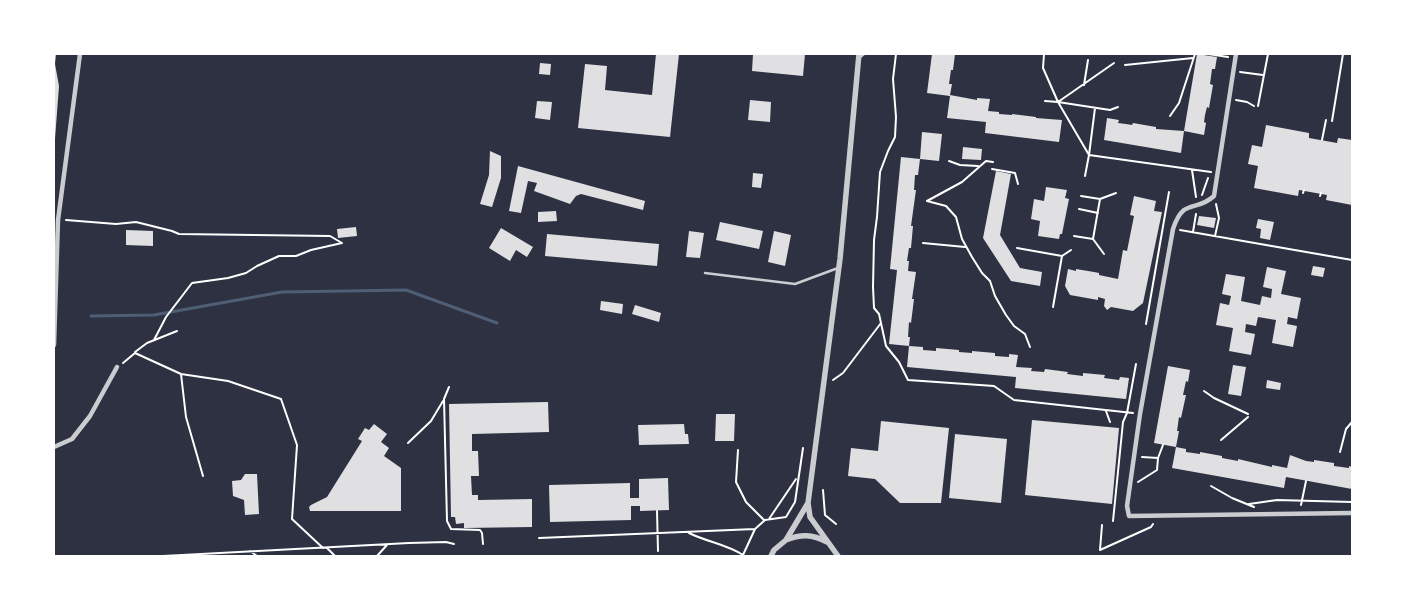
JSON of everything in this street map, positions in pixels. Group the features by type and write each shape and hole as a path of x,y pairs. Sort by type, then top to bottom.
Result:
{"street":[{"path":"54,345 58,220 80,54"},
{"path":"839,555 810,517 808,503 839,268 858,56"},
{"path":"1235,56 1214,196 1206,204 1184,210 1173,228 1140,414 1127,506 1129,516 1352,513"},
{"path":"54,448 72,439 90,416 118,367"},
{"path":"771,554 786,540 808,503"},
{"path":"786,540 804,535 817,537 828,543"}],"lane":[{"path":"858,56 864,54"},
{"path":"705,273 794,284 839,268"}],"path":[{"path":"896,54 893,79 896,117 895,137 880,172 874,240 873,294 874,308 879,314 886,346 899,362 908,380 994,386 1014,400 1140,414"},
{"path":"1044,54 1043,68 1058,102 1089,155"},
{"path":"1170,116 1179,103 1195,54"},
{"path":"1208,54 1235,56"},
{"path":"1258,106 1268,54"},
{"path":"1332,121 1343,54"},
{"path":"1125,65 1193,58"},
{"path":"1084,85 1088,60"},
{"path":"1058,102 1114,63"},
{"path":"1233,70 1264,76"},
{"path":"1229,99 1247,102 1254,106"},
{"path":"1045,100 1110,110 1118,107"},
{"path":"1085,176 1094,108"},
{"path":"1322,140 1326,120"},
{"path":"1089,155 1201,171"},
{"path":"949,161 960,165 979,166"},
{"path":"993,162 986,161 962,182 927,201 946,206 956,217 966,247 982,274 990,281 995,296 1006,315 1014,326 1025,334 1030,347"},
{"path":"992,169 1016,173 1018,184"},
{"path":"1192,170 1195,191"},
{"path":"1197,206 1211,172"},
{"path":"1146,324 1169,192"},
{"path":"1081,196 1100,199 1116,193"},
{"path":"1214,196 1219,218 1216,236"},
{"path":"1093,239 1100,199"},
{"path":"1079,210 1098,213"},
{"path":"58,220 116,224 136,222 179,234 330,236 342,243 311,250 296,256 279,256 246,273 228,278 192,283 166,317 154,340"},
{"path":"1163,227 1352,260"},
{"path":"1074,236 1093,239 1104,254"},
{"path":"923,243 966,247"},
{"path":"1017,248 1062,256 1071,250"},
{"path":"1053,307 1062,256"},
{"path":"823,388 843,373 881,323"},
{"path":"118,367 147,343 177,331"},
{"path":"134,353 181,374 228,381 281,398 297,445 292,519 323,548"},
{"path":"1113,521 1123,422 1127,413 1136,364"},
{"path":"181,374 186,417 203,476"},
{"path":"408,443 431,421 449,387"},
{"path":"1204,391 1248,415 1221,440"},
{"path":"444,399 448,525 454,530 480,530 483,544"},
{"path":"1106,411 1110,422"},
{"path":"1340,452 1346,429 1352,422"},
{"path":"1142,479 1157,470 1158,458 1163,445"},
{"path":"687,532 702,540 725,546 743,555 755,529 765,520 786,517 795,502 803,448"},
{"path":"738,450 736,482 746,502 765,520"},
{"path":"1142,457 1158,458"},
{"path":"769,519 798,477"},
{"path":"1300,509 1306,481"},
{"path":"1211,486 1232,498 1256,507"},
{"path":"823,490 825,515 836,524"},
{"path":"1249,504 1277,500 1352,502"},
{"path":"657,510 658,551"},
{"path":"1102,524 1100,550 1152,527 1155,516"},
{"path":"540,538 755,529"},
{"path":"163,556 388,544 446,542 454,544"},
{"path":"376,556 388,544"},
{"path":"327,548 335,556"},
{"path":"250,551 257,556"}],"building":[{"path":"54,54 56,54 55,64 59,86 55,139 54,139"},
{"path":"656,54 679,54 670,137 578,128 585,64 607,66 605,90 652,95"},
{"path":"753,54 805,54 803,76 752,71"},
{"path":"932,54 955,54 949,84 952,84 950,95 977,100 977,98 990,99 988,111 999,112 999,114 1062,120 1059,142 985,133 986,122 947,118 950,96 927,93"},
{"path":"1197,54 1217,57 1215,69 1212,69 1210,84 1213,85 1209,108 1207,107 1205,115 1204,135 1184,131"},
{"path":"540,63 551,64 550,75 539,74"},
{"path":"750,100 771,102 770,122 748,120"},
{"path":"537,101 552,102 550,120 535,118"},
{"path":"1107,118 1119,120 1118,123 1132,125 1133,123 1156,127 1156,129 1184,131 1181,153 1104,140"},
{"path":"1266,125 1309,133 1309,138 1337,143 1338,138 1352,140 1352,205 1326,200 1327,195 1299,190 1298,196 1254,188 1258,166 1248,164 1252,145 1262,147"},
{"path":"922,132 942,134 939,161 920,159"},
{"path":"963,147 982,149 981,160 962,159"},
{"path":"490,151 501,156 501,178 492,207 480,204 489,175"},
{"path":"901,157 920,159 918,175 915,175 914,190 916,190 911,226 913,226 911,248 909,248 907,261 909,261 908,271 916,272 911,323 909,322 909,346 889,344 897,270 890,269"},
{"path":"518,166 645,201 643,210 581,194 576,196 570,204 534,191 537,183 528,181 521,213 509,211"},
{"path":"996,171 1011,174 1000,235 1020,268 1042,272 1040,286 1011,281 983,238"},
{"path":"753,173 763,174 761,188 752,187"},
{"path":"1046,187 1067,190 1065,198 1069,199 1062,234 1060,234 1059,239 1038,236 1040,221 1031,219 1034,199 1044,201"},
{"path":"1134,196 1156,201 1154,211 1162,212 1143,303 1133,311 1111,307 1107,310 1104,306 1105,299 1098,297 1098,300 1070,295 1065,286 1068,269 1099,273 1099,275 1118,279 1123,250 1127,251 1134,216 1130,215"},
{"path":"556,211 557,221 538,222 538,212"},
{"path":"1199,216 1216,218 1214,228 1197,225"},
{"path":"1258,219 1274,222 1270,240 1260,238 1261,229 1256,228"},
{"path":"720,222 763,231 759,249 716,240"},
{"path":"356,227 357,236 338,238 337,229"},
{"path":"501,228 533,247 527,257 516,250 510,261 489,248"},
{"path":"126,230 153,231 153,246 126,245"},
{"path":"689,231 704,233 700,258 686,257"},
{"path":"774,231 791,235 785,266 768,262"},
{"path":"547,234 659,244 657,266 545,256"},
{"path":"1313,266 1325,268 1323,277 1311,275"},
{"path":"1267,267 1286,271 1281,294 1301,298 1297,319 1288,317 1287,324 1297,326 1293,347 1272,343 1276,320 1258,317 1256,326 1246,324 1245,332 1255,334 1251,355 1229,351 1233,328 1216,325 1220,303 1229,305 1231,296 1222,294 1226,274 1245,277 1241,301 1260,305 1262,296 1271,298 1272,289 1263,287"},
{"path":"601,301 623,304 622,314 600,310"},
{"path":"635,305 661,313 659,322 632,314"},
{"path":"909,346 923,347 923,350 936,351 936,348 959,350 959,352 995,353 995,356 1009,357 1009,354 1018,355 1016,367 1032,368 1031,371 1044,372 1045,369 1083,376 1083,373 1105,375 1104,378 1119,380 1120,377 1129,378 1126,399 1015,388 1016,377 907,367"},
{"path":"1233,365 1246,367 1241,396 1228,394"},
{"path":"1168,366 1190,370 1183,395 1186,395 1181,418 1179,417 1176,447 1154,443"},
{"path":"1267,380 1281,383 1280,390 1266,388"},
{"path":"548,402 549,432 472,434 472,451 478,451 479,476 471,476 472,495 478,495 478,500 532,499 532,527 464,528 464,523 456,524 455,517 451,517 449,404"},
{"path":"716,414 735,414 734,441 715,441"},
{"path":"1032,420 1119,428 1112,504 1025,495"},
{"path":"881,421 949,428 941,503 900,503 875,479 848,476 851,448 878,451"},
{"path":"374,424 387,434 381,442 389,448 384,456 401,468 401,511 310,511 309,507 311,505 327,497 362,441 358,439 365,428 369,430"},
{"path":"684,424 689,444 639,445 638,425"},
{"path":"955,434 1007,439 1001,503 949,498"},
{"path":"1176,447 1186,449 1186,452 1200,454 1200,452 1272,467 1272,465 1287,468 1290,455 1306,461 1314,462 1314,460 1334,463 1334,466 1349,468 1349,466 1352,467 1352,489 1286,477 1284,488 1172,468"},
{"path":"245,474 257,474 259,514 245,515 244,500 233,496 232,481 241,480"},
{"path":"668,478 669,510 640,511 640,506 631,506 631,520 550,522 549,485 630,483 630,498 639,498 639,479"}],"waterway":[{"path":"91,316 154,315 282,292 406,290 497,323"}]}
